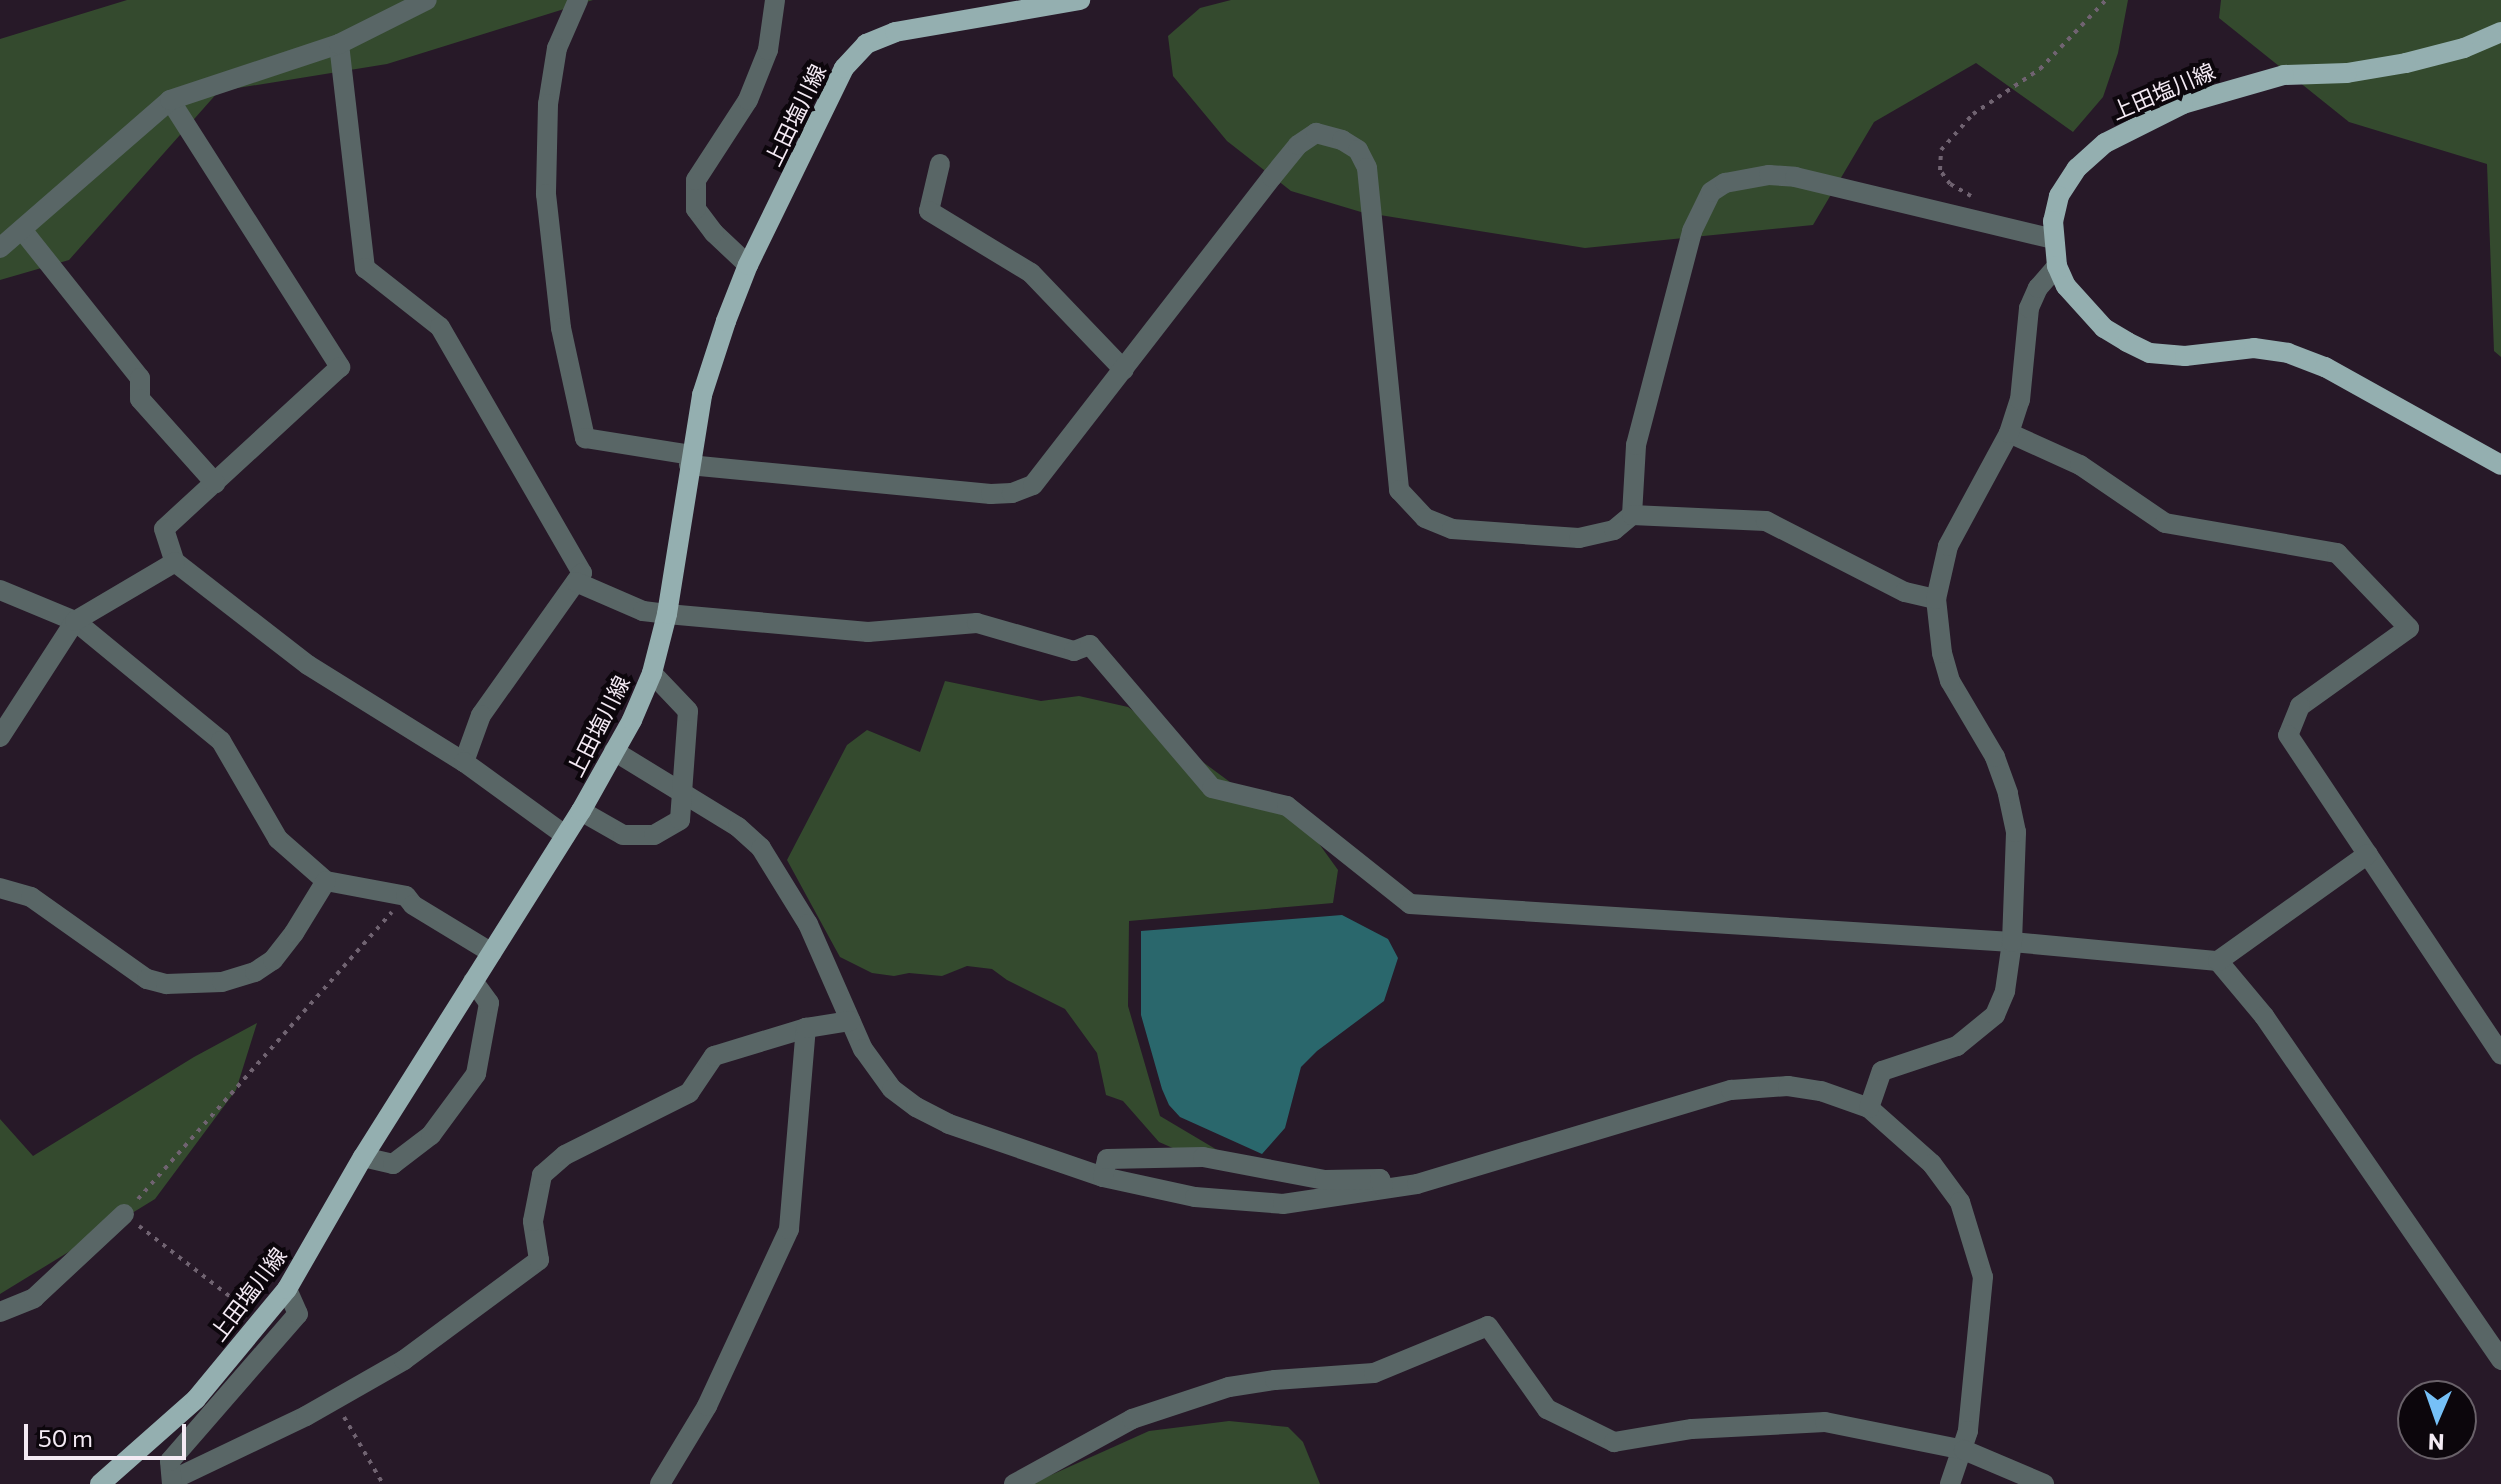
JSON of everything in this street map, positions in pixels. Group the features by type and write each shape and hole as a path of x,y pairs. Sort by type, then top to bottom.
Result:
{"main road":[{"name":"上田塩川線","path":"100,1484 196,1399 287,1289 363,1157 581,811 614,751 652,673 667,614 702,395 748,265 844,68 866,44 909,29 1080,0"},
{"name":"上田塩川線","path":"2501,32 2464,48 2406,63 2347,73 2284,75 2196,100 2145,121 2105,143 2077,168 2059,196 2053,221 2057,266 2066,286 2104,328 2150,353 2185,356 2254,348 2288,353 2325,367 2501,465"}],"street":[{"path":"0,248 170,100 339,44 427,0"},
{"path":"578,0 557,48 548,104 546,194 561,328 585,438 690,460 915,488 1012,493 1033,485 1298,145 1316,133 1342,140 1358,150 1367,168 1399,490 1425,518 1452,529 1579,538 1614,530 1632,515 1766,521 1905,592 1936,599"},
{"path":"748,265 714,233 696,209 696,180 748,100 768,50 775,0"},
{"path":"339,44 365,268 440,327 582,573 481,715 464,762"},
{"path":"170,100 340,367 164,529 175,562 308,665 464,762 565,835"},
{"path":"940,164 929,211 1031,273 1124,370"},
{"path":"1632,515 1636,445 1692,231 1711,192 1725,183 1744,177 1795,177 2054,239"},
{"path":"23,231 140,378 140,399 215,483"},
{"path":"1869,1108 1882,1071 1957,1046 1995,1015 2005,991 2012,942 2016,832 2008,793 1995,757 1950,681 1942,653 1936,599 1948,546 2009,433 2020,400 2029,308 2038,288 2057,266"},
{"path":"2009,433 2080,465 2165,523 2337,553 2409,628 2300,706 2288,735 2501,1054"},
{"path":"0,737 75,621 175,562"},
{"path":"576,582 643,611 667,614 868,632 977,623 1074,651 1090,645 1212,788 1287,806 1410,904 2012,942 2218,961 2368,854"},
{"path":"0,590 75,621 221,741 278,839 326,881 406,896 413,905 492,953"},
{"path":"581,811 623,835 654,835 680,820 688,711 652,673"},
{"path":"614,751 738,827 761,848 808,924 874,1068 892,1089 916,1107 949,1124 1103,1177 1195,1197 1283,1204 1417,1184 1731,1090 1788,1086 1821,1091 1869,1108 1932,1164 1960,1202 1983,1277 1964,1450 1950,1484"},
{"path":"2,882 31,897 147,979 166,984 222,982 255,972 273,960 326,881"},
{"path":"2218,961 2264,1016 2501,1360"},
{"path":"363,1157 393,1164 431,1135 476,1074 489,1003 473,981"},
{"path":"287,1289 298,1314 170,1461 172,1482 334,1400 404,1360 539,1260 533,1221 542,1175 565,1155 689,1093 714,1056 806,1028 850,1021"},
{"path":"660,1484 707,1406 789,1229 806,1028"},
{"path":"1103,1177 1107,1159 1203,1157 1325,1180 1380,1179 1384,1190"},
{"path":"0,1312 34,1298 124,1214"},
{"path":"1014,1484 1132,1419 1229,1387 1374,1373 1488,1326 1547,1409 1614,1442 1692,1429 1825,1422 1964,1450 2044,1484"}],"path":[{"path":"1980,219 1976,199 1950,184 1940,170 1941,150 1973,114 2040,69 2106,0"},
{"path":"261,1320 124,1214 406,896"},
{"path":"334,1400 383,1484"}],"shaded area":[{"path":"127,0 593,0 387,64 219,91 69,260 0,280 0,39"},
{"path":"1231,0 2128,0 2118,53 2103,97 2073,132 1976,63 1874,122 1813,225 1585,248 1361,212 1291,191 1227,141 1173,76 1168,36 1200,8"},
{"path":"2221,0 2501,0 2501,357 2494,351 2487,164 2349,122 2219,18"},
{"path":"945,681 1041,701 1079,696 1128,707 1230,782 1304,823 1338,870 1333,903 1129,921 1128,1006 1160,1116 1224,1154 1175,1149 1159,1142 1123,1101 1106,1095 1097,1053 1065,1009 1007,980 992,969 967,966 942,976 909,973 894,976 872,973 840,957 787,860 847,745 867,730 920,752"},
{"path":"1342,915 1388,939 1398,958 1384,1001 1317,1051 1301,1067 1285,1128 1262,1154 1180,1117 1169,1105 1162,1089 1141,1015 1141,931"},
{"path":"257,1023 236,1090 155,1199 0,1294 0,1119 33,1156 194,1057"},
{"path":"1229,1421 1288,1427 1303,1442 1320,1484 1031,1484 1149,1431"}]}
